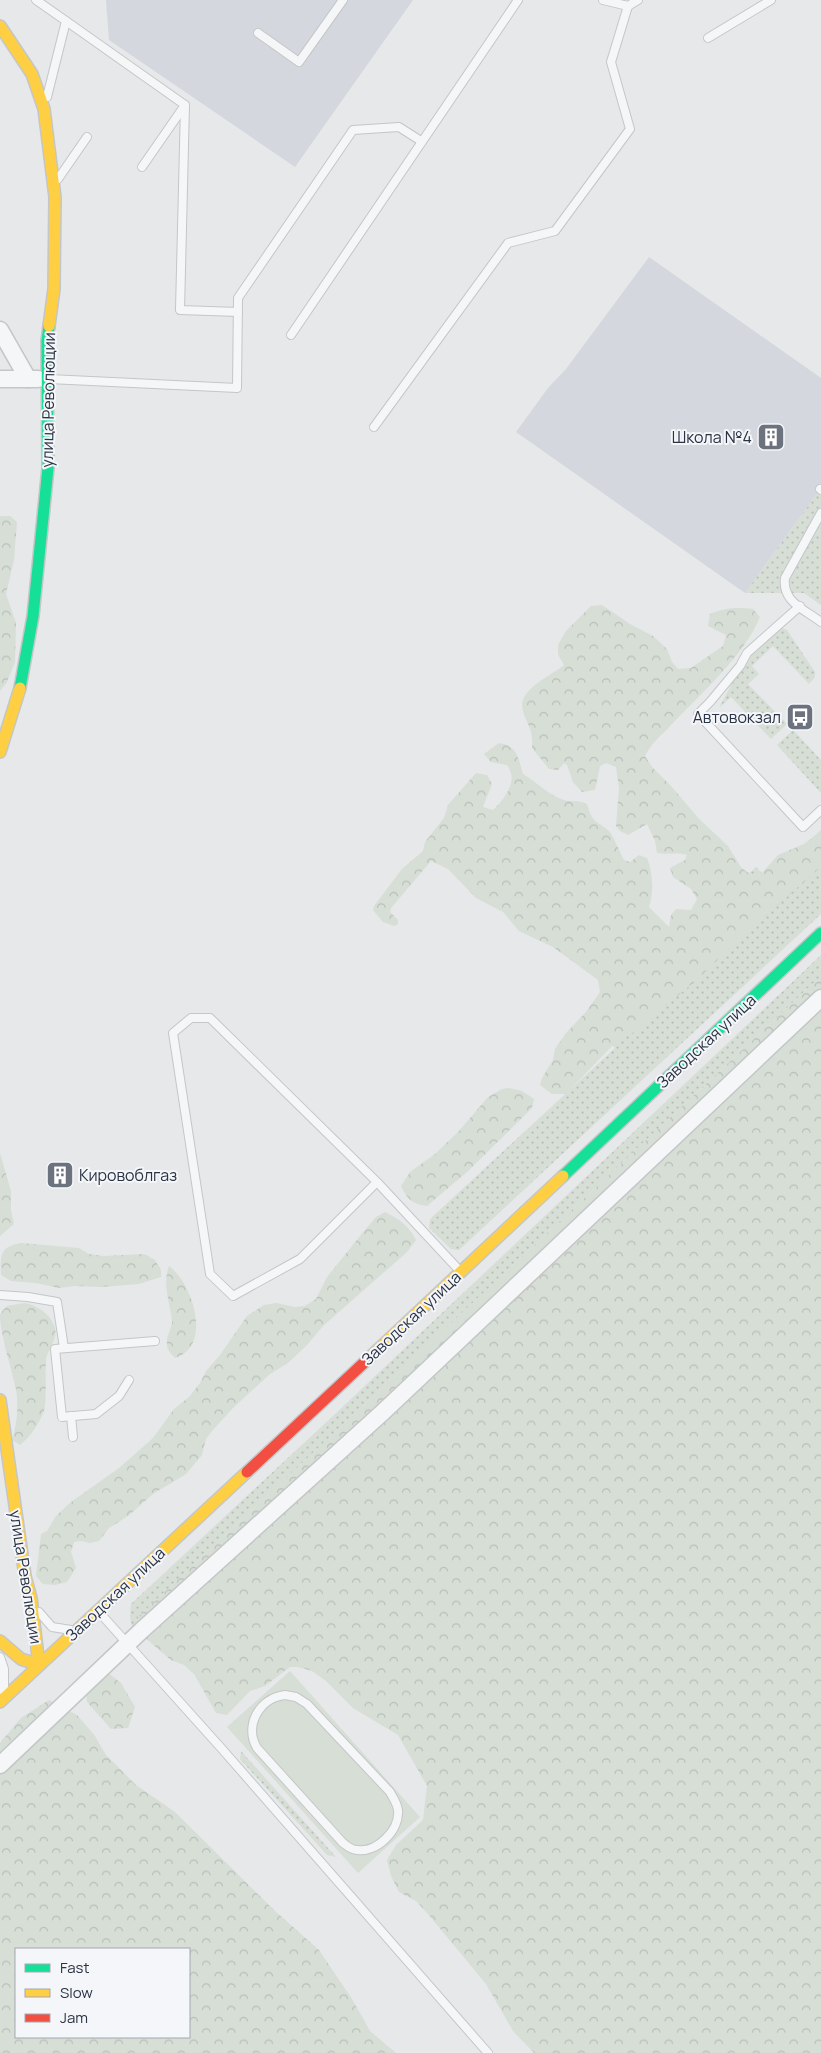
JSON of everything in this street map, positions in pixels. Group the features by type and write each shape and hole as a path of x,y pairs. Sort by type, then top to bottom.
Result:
{"main road":[{"name":"улица Революции","path":"0,26 32,74 44,109 54,185 54,288 47,342 48,468 33,616 22,683 0,752"},
{"name":"Заводская улица","path":"2,1699 288,1435 821,933"},
{"name":"улица Революции","path":"0,1400 25,1576 31,1598 39,1665"},
{"path":"0,1641 21,1659 39,1665"}],"street":[{"path":"0,330 28,379"},
{"path":"0,379 47,379"},
{"path":"0,1765 128,1643 390,1405 821,998"}],"lane":[{"path":"36,0 185,105"},
{"path":"258,33 299,62 343,0"},
{"path":"291,335 518,0"},
{"path":"603,0 628,6"},
{"path":"374,427 508,243 555,231 630,129 611,62 628,6 638,0"},
{"path":"708,38 771,0"},
{"path":"44,109 66,21"},
{"path":"142,167 185,105"},
{"path":"185,105 180,310 238,312"},
{"path":"47,379 237,388 238,298 353,130 399,126 422,141"},
{"path":"54,185 87,137"},
{"path":"821,513 786,578 784,588 789,600 821,622"},
{"path":"800,606 747,653 740,666 698,714 802,827 821,810"},
{"path":"377,1182 300,1259 233,1296 210,1274 173,1033 192,1018 210,1018 377,1182 461,1272"},
{"path":"0,1294 57,1302 64,1348"},
{"path":"129,1380 119,1396 96,1414 62,1417 55,1349 155,1341"},
{"path":"71,1416 73,1437"},
{"path":"31,1598 42,1618 52,1627 76,1630"},
{"path":"97,1610 488,2053"},
{"path":"0,1657 4,1668 2,1699"},
{"path":"285,1695 302,1699 390,1792 398,1812 398,1818 390,1833 376,1846 364,1850 355,1850 343,1843 257,1748 252,1737 252,1723 258,1711 272,1699 285,1695"}],"shaded area":[{"path":"106,0 413,0 295,167 109,40"},
{"path":"649,257 821,378 821,488 745,593 516,432 548,388 566,369"}],"green space":[{"path":"821,488 821,605 804,593 745,593"},
{"path":"0,516 10,516 17,522 14,560 6,594 16,623 15,662 7,682 0,691"},
{"path":"602,605 630,624 653,636 667,649 672,662 678,669 691,668 723,646 726,635 708,626 710,614 726,609 747,608 753,609 760,617 744,645 733,659 657,739 645,756 652,767 699,819 728,846 741,867 747,872 756,875 762,873 778,855 804,844 821,831 821,867 741,937 699,978 634,1032 613,1045 566,1094 552,1094 540,1085 542,1078 553,1060 555,1049 600,992 598,980 553,947 519,931 503,912 476,898 448,869 431,861 391,908 390,912 398,920 398,924 394,926 383,922 373,910 402,869 423,851 425,842 444,818 448,805 476,773 487,775 492,784 483,807 493,810 506,795 512,777 507,765 491,762 484,754 499,743 514,750 523,774 548,792 564,800 587,804 595,821 609,831 624,860 630,862 639,855 647,858 652,882 652,895 649,907 669,927 671,915 676,909 691,910 697,899 691,889 673,877 670,868 685,860 687,855 657,853 655,841 647,824 628,835 620,831 616,826 619,788 616,767 606,763 600,766 595,790 582,792 573,782 567,765 564,763 558,770 549,769 532,748 531,732 523,711 522,703 525,696 536,684 564,665 558,654 558,645 566,631 591,606"},
{"path":"782,628 787,630 815,672 815,677 809,684 773,646 752,666 759,674 748,684 787,724 771,739 731,697 719,708 745,663 762,643"},
{"path":"793,730 821,760 821,793 777,745"},
{"path":"821,830 821,914 459,1250 451,1249 429,1228 430,1219 615,1048 597,1032 607,1007 756,867 767,878"},
{"path":"821,955 821,976 138,1617 137,1631 133,1635 130,1616 131,1604"},
{"path":"821,976 821,2053 534,2053 513,2031 486,1984 416,1901 399,1892 391,1876 387,1860 396,1845 423,1820 427,1786 398,1735 353,1708 326,1681 312,1671 298,1667 290,1667 265,1686 250,1691 227,1715 216,1713 194,1674 184,1665 171,1660 137,1631 138,1617"},
{"path":"509,1088 522,1091 534,1099 532,1108 467,1172 427,1206 417,1204 411,1200 401,1186 410,1172 435,1154 459,1131 488,1097 502,1089"},
{"path":"0,1153 11,1191 11,1211 14,1224 0,1236"},
{"path":"385,1212 403,1223 416,1240 407,1252 323,1326 288,1363 270,1374 233,1408 206,1439 202,1455 186,1474 153,1494 128,1516 109,1528 99,1541 90,1543 74,1542 71,1552 76,1568 67,1582 55,1585 43,1584 36,1576 41,1534 47,1531 56,1516 71,1502 119,1468 153,1438 174,1409 189,1397 200,1383 206,1371 220,1355 247,1316 264,1305 276,1303 295,1307 305,1306 316,1299 327,1277 376,1217"},
{"path":"21,1243 79,1248 89,1254 104,1256 144,1254 155,1260 161,1270 161,1277 139,1284 101,1287 75,1286 59,1288 36,1283 11,1281 1,1275 3,1252 9,1247"},
{"path":"169,1266 185,1286 195,1314 196,1328 193,1341 187,1351 175,1358 168,1350 167,1344 172,1321 166,1287"},
{"path":"25,1303 46,1313 54,1325 55,1334 46,1361 44,1411 34,1430 20,1445 12,1440 17,1415 17,1396 6,1352 0,1315 7,1306"},
{"path":"290,1671 420,1817 358,1873 227,1727"},
{"path":"107,1672 121,1683 135,1707 128,1728 111,1729 87,1702 86,1689"},
{"path":"49,1700 77,1715 95,1736 106,1755 136,1785 175,1812 275,1911 319,1950 352,1999 370,2031 396,2053 0,2053 0,1743 21,1718"},
{"path":"241,1751 336,1857 327,1855 240,1759"}],"traffic: fast":[{"path":"20,688 33,616 48,468 47,341 49,326"},
{"path":"563,1176 821,933"}],"traffic: slow":[{"path":"0,26 32,74 44,109 55,197 54,289 49,326"},
{"path":"0,752 20,688"},
{"path":"368,1359 563,1176"},
{"path":"0,1400 25,1576 31,1598 39,1665 21,1659 0,1641"},
{"path":"0,1702 247,1472"}],"traffic: jam":[{"path":"247,1472 368,1359"}],"place":[{"name":"Школа №4","path":"771,437"},
{"name":"Автовокзал","path":"800,717"},
{"name":"Кировоблгаз","path":"60,1175"}]}
